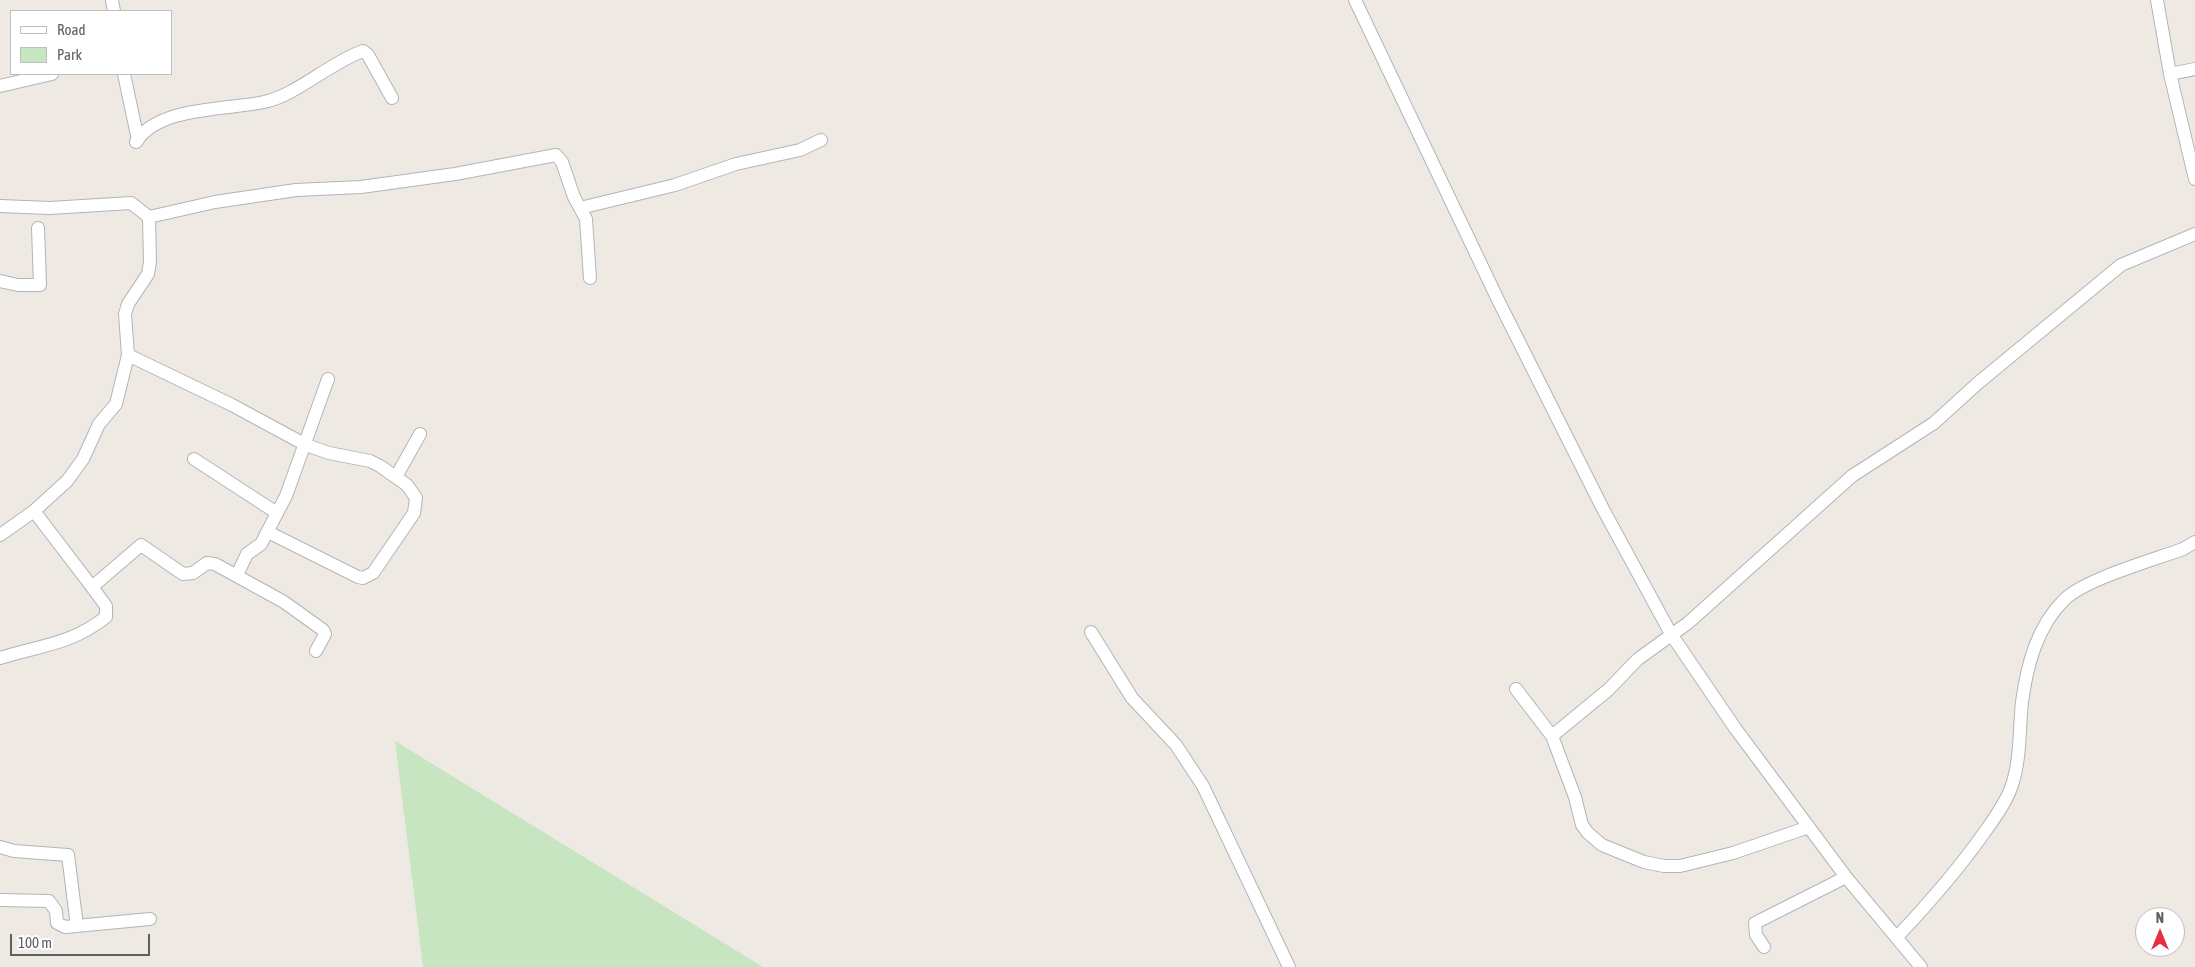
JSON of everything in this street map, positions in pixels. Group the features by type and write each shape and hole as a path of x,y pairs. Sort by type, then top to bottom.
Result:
{"street":[{"path":"1355,0 1508,319 1603,509 1671,634 1735,728 1809,828 1921,967"},
{"path":"2157,0 2170,74 2195,179"},
{"path":"124,75 137,141 142,132 155,123 210,109 267,102 288,92 331,66 364,52 368,55 392,98"},
{"path":"2170,74 2195,69"},
{"path":"0,86 48,75"},
{"path":"580,208 667,187 736,164 800,150 821,140"},
{"path":"149,217 215,202 296,190 361,187 455,174 556,155 562,162 574,197 586,219 590,278"},
{"path":"0,206 50,208 131,203 149,217 151,242 148,274 128,304 125,314 128,356 116,404 99,424 83,459 66,481 34,511 0,535"},
{"path":"0,281 18,285 40,285 38,228"},
{"path":"1552,736 1608,690 1638,659 1688,622 1852,476 1934,423 1978,383 2121,265 2195,234"},
{"path":"128,356 232,405 306,445 329,453 370,461 397,475 414,492 416,506 373,573 368,576 358,578 268,532"},
{"path":"237,575 247,554 261,544 286,496 306,445 328,379"},
{"path":"397,475 420,434"},
{"path":"194,459 277,513"},
{"path":"0,658 69,640 106,617 107,611 92,586 34,511"},
{"path":"1897,937 1969,854 2000,810 2011,788 2019,757 2025,676 2036,642 2049,617 2066,598 2100,579 2183,549 2195,542"},
{"path":"92,586 141,545 183,574 193,574 207,563 215,564 284,602 324,630 323,640 316,651"},
{"path":"1091,632 1132,698 1176,745 1199,780 1215,809 1234,856 1289,967"},
{"path":"1516,689 1552,736 1575,797 1580,819 1588,833 1602,844 1644,862 1664,866 1702,862 1809,828"},
{"path":"0,847 14,851 68,855 77,926"},
{"path":"1764,947 1756,935 1755,923 1846,876"},
{"path":"0,900 49,901 56,910 58,923 65,927 150,919"}],"green space":[{"path":"395,741 763,967 423,967"}]}
